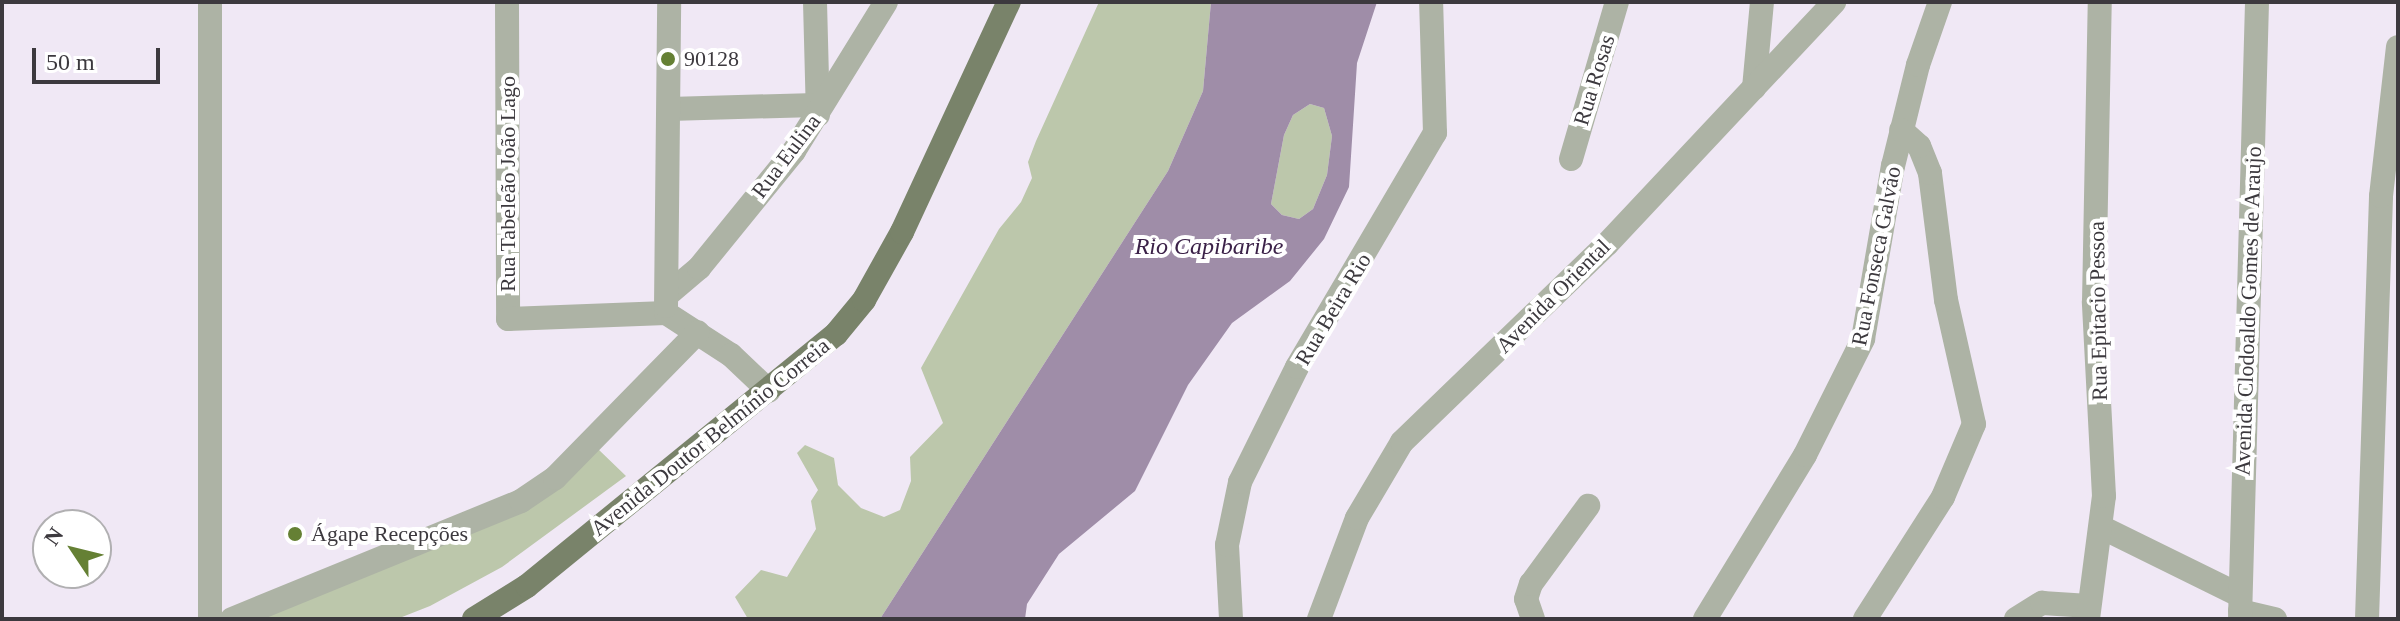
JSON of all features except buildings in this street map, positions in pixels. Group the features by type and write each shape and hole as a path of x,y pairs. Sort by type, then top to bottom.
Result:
{"main road":[{"name":"Avenida Doutor Belmínio Correia","path":"474,619 527,586 836,334 864,300 948,137 1009,2"}],"street":[{"path":"210,2 210,619"},
{"name":"Rua Tabeleão João Lago","path":"507,2 508,319 666,304"},
{"path":"669,2 666,304 698,332 737,359 769,391"},
{"path":"669,109 817,110 815,2"},
{"name":"Rua Eulina","path":"666,304 699,268 817,110 886,2"},
{"name":"Rua Beira Rio","path":"1231,619 1227,545 1240,482 1297,367 1435,133 1431,2"},
{"name":"Rua Rosas","path":"1571,159 1617,2"},
{"path":"1754,88 1762,2"},
{"name":"Avenida Oriental","path":"1319,619 1357,518 1402,442 1607,244 1834,2"},
{"name":"Rua Fonseca Galvão","path":"1705,619 1852,367 1863,339 1901,130 1940,2"},
{"name":"Rua Epitacio Pessoa","path":"2089,613 2103,528 2094,302 2100,2"},
{"name":"Avenida Clodoaldo Gomes de Araujo","path":"2240,608 2257,2"},
{"path":"2367,619 2381,196 2398,47"},
{"path":"1865,619 1943,497 1974,424 1946,300 1930,173 1919,146 1901,130"},
{"path":"232,619 521,501 555,478 698,332"},
{"path":"1533,619 1526,599 1531,584 1588,506"},
{"path":"2103,528 2240,608 2275,619"},
{"path":"2016,619 2042,603 2089,613"}],"green space":[{"path":"1099,2 1211,2 1203,91 1168,171 880,619 748,619 735,597 761,570 787,577 816,529 811,501 818,490 797,453 805,445 834,458 838,485 861,508 884,517 900,510 911,481 910,457 943,423 921,368 999,229 1021,202 1032,178 1028,162 1036,141"},
{"path":"1310,104 1324,108 1332,136 1327,175 1313,209 1299,219 1282,215 1271,204 1284,135 1293,115"},
{"path":"598,449 626,476 502,567 430,606 397,619 249,619 421,553"}],"water":[{"name":"Rio Capibaribe","path":"1211,2 1377,2 1357,63 1349,187 1324,239 1290,281 1232,323 1188,385 1135,491 1059,554 1027,604 1025,619 880,619 1168,171 1203,91","holes":["1310,104 1324,108 1332,136 1327,175 1313,209 1299,219 1282,215 1271,204 1284,135 1293,115"]}],"place":[{"name":"90128","path":"668,59"},
{"name":"Ágape Recepções","path":"295,534"}]}
